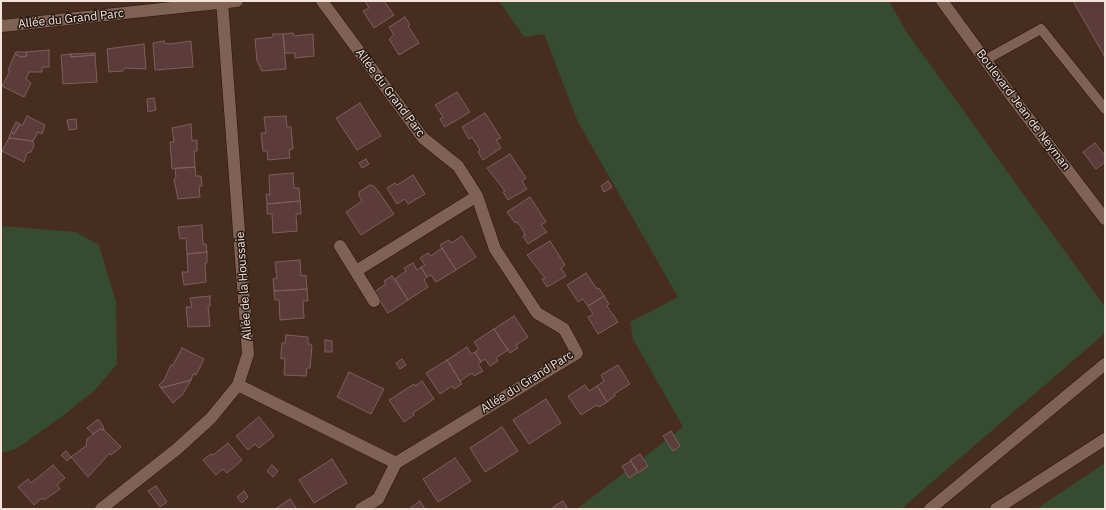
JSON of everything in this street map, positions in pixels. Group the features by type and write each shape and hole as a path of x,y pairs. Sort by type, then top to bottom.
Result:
{"street":[{"name":"Allée du Grand Parc","path":"1,27 222,1 237,1"},
{"name":"Allée de la Houssaie","path":"101,509 177,449 211,418 238,385 248,354 247,320 222,1"},
{"name":"Allée du Grand Parc","path":"322,1 423,138 458,166 476,196 495,249 538,313 564,329 577,353 396,463"},
{"name":"Boulevard Jean de Neyman","path":"942,1 984,60 1105,219"},
{"path":"356,271 476,196"},
{"path":"340,246 374,301"},
{"path":"930,509 1105,364"},
{"path":"238,385 396,463 378,499 361,509"},
{"path":"996,509 1105,439"}],"lane":[{"path":"984,60 1041,29 1105,109"}],"green space":[{"path":"499,1 889,1 906,31 1105,307 1105,333 901,509 577,509 683,427 633,339 630,322 678,297 578,122 544,34 524,37"},
{"path":"1,226 76,232 99,245 116,302 117,364 95,390 60,418 16,449 1,453"},
{"path":"1105,463 1105,509 1036,509"}],"building":[{"path":"365,1 384,1 394,15 374,28 363,11 369,8"},
{"path":"1073,1 1105,1 1105,57"},
{"path":"405,17 410,25 408,26 419,43 399,55 389,39 394,35 389,27"},
{"path":"293,33 294,36 313,34 314,56 295,58 295,53 285,53 283,34"},
{"path":"273,34 283,34 286,69 262,71 257,61 255,39 273,37"},
{"path":"164,41 164,43 170,44 191,41 193,67 155,70 153,43"},
{"path":"144,44 146,69 125,68 123,71 109,72 107,49"},
{"path":"49,50 49,67 42,67 42,72 29,72 26,79 31,83 24,97 2,86 10,71 8,70 15,54 21,57 27,56 26,52"},
{"path":"16,52 26,52 27,56 21,57 15,54"},
{"path":"95,53 95,55 71,57 71,54"},
{"path":"71,54 71,57 95,55 97,82 63,84 61,55"},
{"path":"457,92 470,112 445,127 440,119 443,117 435,105"},
{"path":"154,98 156,110 148,112 147,99"},
{"path":"360,103 381,136 357,150 336,118"},
{"path":"485,113 501,138 496,140 501,148 483,160 478,152 480,150 472,137 469,139 462,127"},
{"path":"27,116 45,125 42,134 38,132 33,141 9,138 11,132 14,134 20,124 22,126"},
{"path":"286,116 287,127 291,127 293,149 289,150 290,158 268,160 267,151 263,151 261,133 266,133 264,117"},
{"path":"76,119 77,129 69,130 67,120"},
{"path":"16,122 20,124 14,134 11,132"},
{"path":"191,124 192,141 197,140 197,151 194,151 195,167 172,169 170,142 174,142 172,128"},
{"path":"9,138 33,141 34,146 31,152 27,153 24,162 2,151"},
{"path":"1095,143 1105,156 1105,162 1096,169 1083,152"},
{"path":"510,154 526,178 522,181 527,189 508,200 503,192 505,191 487,168"},
{"path":"366,159 369,164 362,168 359,163"},
{"path":"195,167 196,176 201,176 202,186 199,186 200,197 178,199 174,179 176,178 175,168"},
{"path":"293,173 294,188 299,188 300,201 267,204 266,194 270,195 269,175"},
{"path":"413,175 425,194 408,204 405,199 397,204 387,188 395,183 397,185"},
{"path":"608,181 612,187 604,192 601,186"},
{"path":"370,185 374,186 394,214 361,235 346,212 362,201 359,196 359,192"},
{"path":"530,197 546,222 541,225 547,232 528,244 523,236 525,235 521,227 517,222 515,223 507,212"},
{"path":"300,201 301,214 296,214 297,231 273,233 272,214 267,214 267,204"},
{"path":"202,225 203,244 206,244 207,252 187,254 186,238 180,239 178,227"},
{"path":"462,236 476,257 456,270 440,245 449,240 451,243"},
{"path":"550,241 565,265 561,268 566,276 547,287 542,279 545,278 527,255"},
{"path":"442,248 456,270 436,282 431,275 427,277 421,267 425,265 420,258 428,253 431,256"},
{"path":"207,252 207,263 205,263 206,282 184,285 182,272 188,272 187,254"},
{"path":"300,260 301,276 306,275 307,289 274,291 273,279 277,278 275,262"},
{"path":"413,263 417,270 421,267 427,277 424,280 428,287 408,300 395,279 406,271 404,268"},
{"path":"586,273 604,296 588,306 583,299 578,302 567,285"},
{"path":"392,276 408,300 388,313 374,292 386,284 384,281"},
{"path":"307,289 308,301 303,301 304,318 280,320 279,300 275,300 274,291"},
{"path":"210,296 210,306 208,306 210,326 188,327 186,307 192,307 190,298"},
{"path":"604,296 609,304 607,306 618,322 598,334 588,317 593,314 588,306"},
{"path":"514,316 528,337 516,345 518,348 510,353 494,329"},
{"path":"494,329 508,350 496,358 498,361 490,366 485,359 481,362 475,352 479,349 474,342"},
{"path":"286,335 308,337 308,344 311,344 312,346 310,368 307,368 306,376 284,375 285,358 281,359 281,354 282,343 285,343"},
{"path":"325,340 332,341 332,352 325,352"},
{"path":"467,347 471,354 475,352 481,362 478,364 483,371 474,376 472,373 460,381 447,360"},
{"path":"182,348 204,359 196,375 193,374 191,380 161,388 159,385 164,380 171,365 173,365"},
{"path":"402,359 406,365 400,369 396,363"},
{"path":"447,360 462,384 454,389 452,386 440,394 426,373"},
{"path":"618,365 630,384 614,394 615,396 607,402 597,386 604,381 601,375"},
{"path":"349,372 384,389 371,414 337,397"},
{"path":"191,380 183,394 173,403 161,388"},
{"path":"422,381 434,399 413,413 414,415 404,422 389,400 414,384 415,386"},
{"path":"585,385 589,391 597,386 607,402 599,407 597,405 581,415 568,396"},
{"path":"546,399 561,423 529,444 513,420"},
{"path":"259,417 274,436 259,448 255,444 248,450 236,436"},
{"path":"99,420 104,430 100,429 93,434 87,428"},
{"path":"502,427 518,451 485,472 470,448"},
{"path":"100,429 104,430 121,447 111,455 110,453 88,477 71,457 86,446 87,439"},
{"path":"671,431 680,446 673,451 663,436"},
{"path":"228,443 242,460 227,473 223,469 216,475 203,460 211,454 213,455"},
{"path":"66,451 71,457 67,461 61,455"},
{"path":"640,454 648,466 638,473 630,460"},
{"path":"455,458 471,481 438,502 423,479"},
{"path":"332,459 347,483 314,503 299,480"},
{"path":"631,461 638,472 629,478 622,466"},
{"path":"53,465 65,478 57,485 60,489 44,500 42,498 34,505 18,487 28,479 31,483"},
{"path":"272,465 278,471 273,477 267,471"},
{"path":"156,486 167,502 160,507 148,491"},
{"path":"244,491 248,497 242,503 237,497"},
{"path":"290,499 297,509 275,509"},
{"path":"420,501 425,509 409,509"},
{"path":"563,501 568,509 554,509 553,507"}]}
